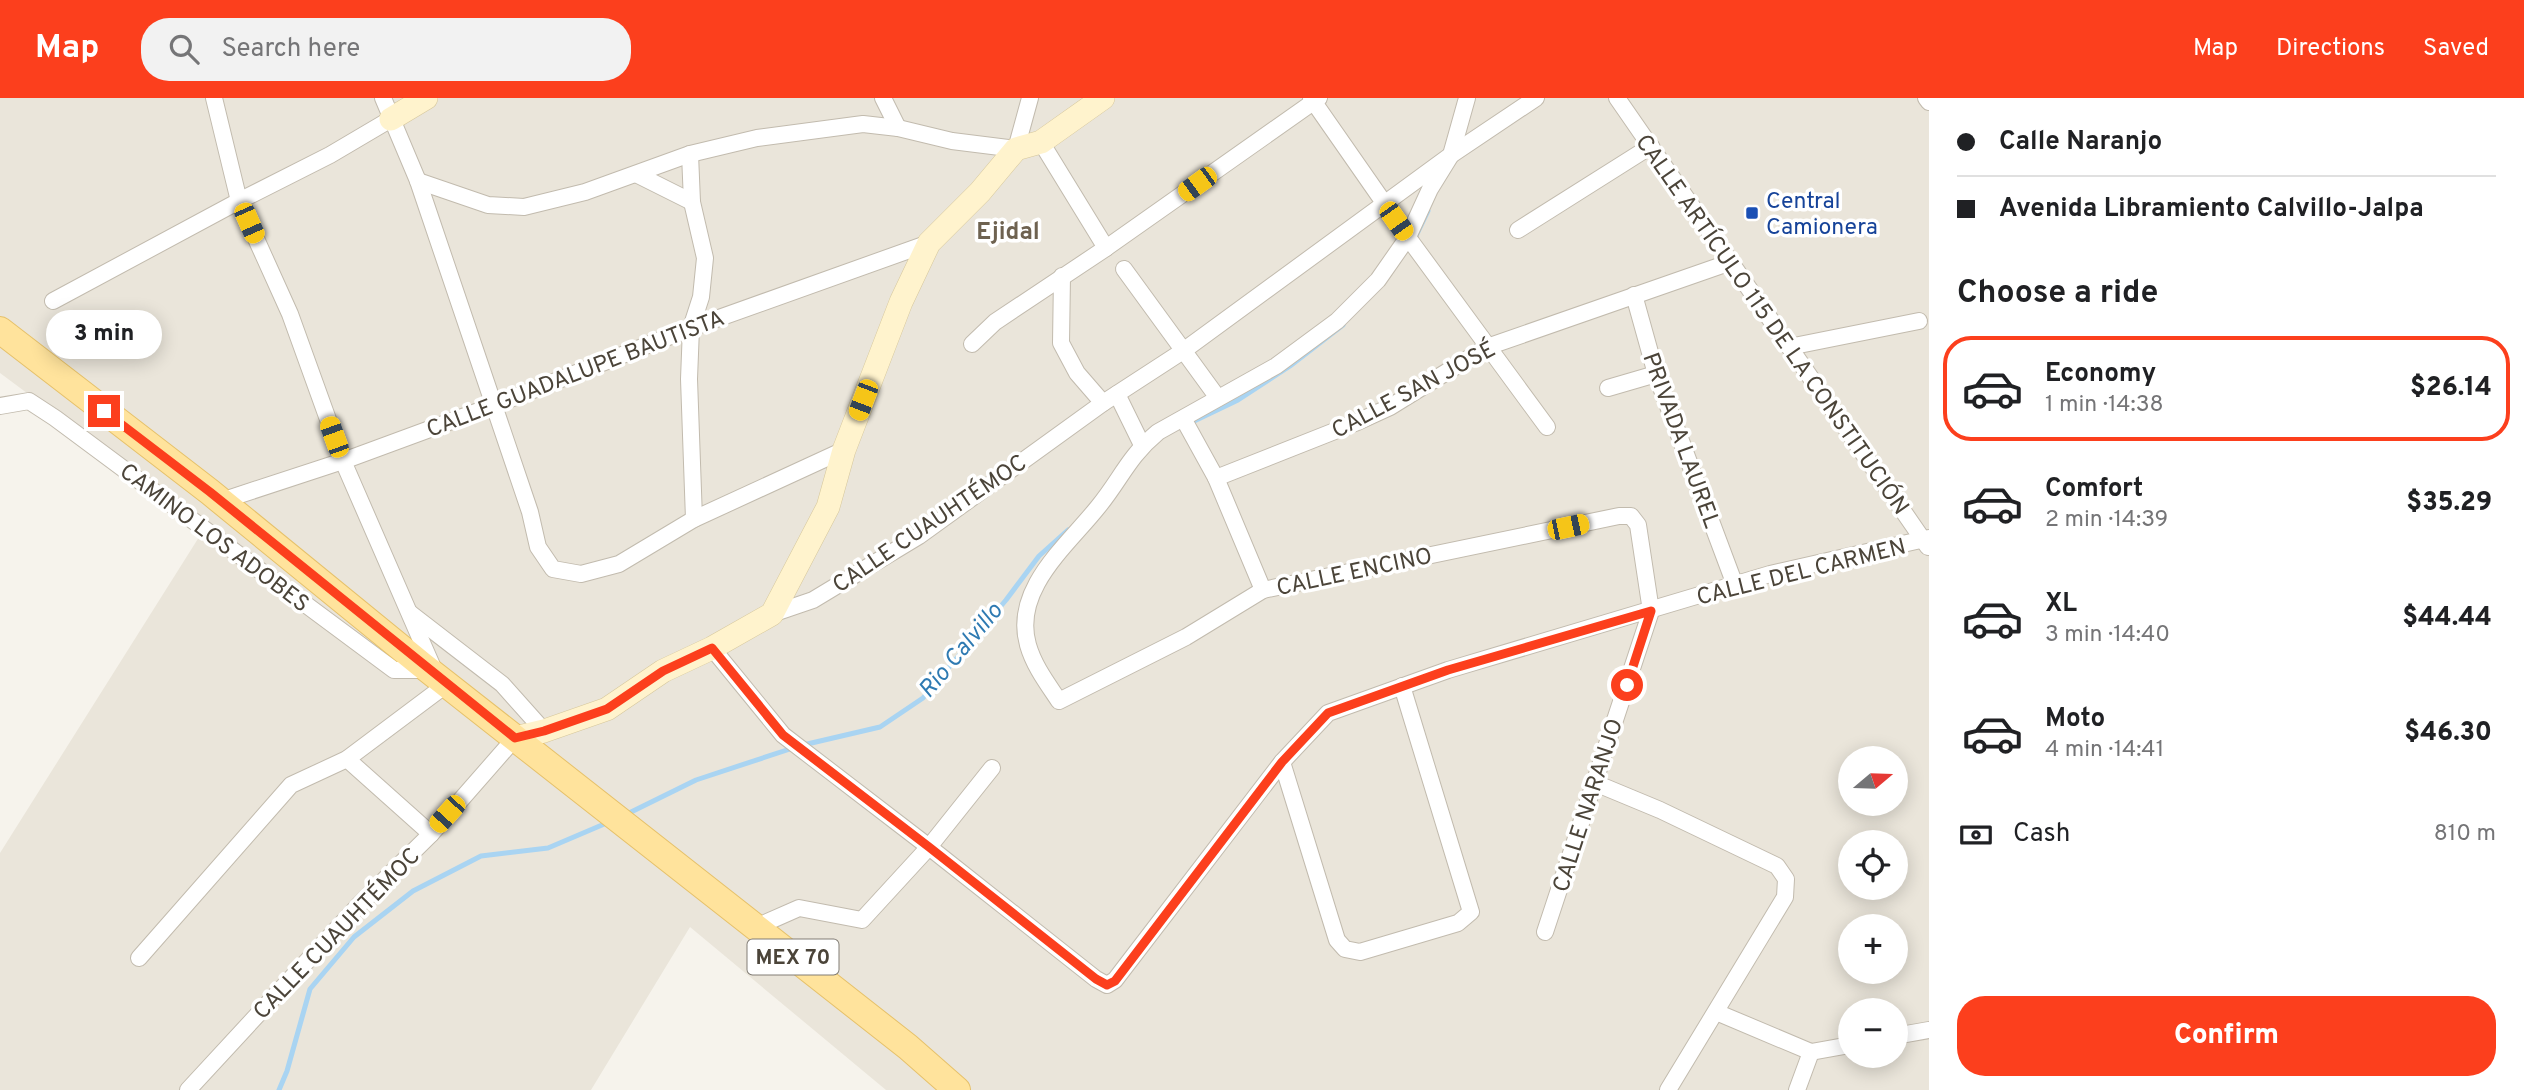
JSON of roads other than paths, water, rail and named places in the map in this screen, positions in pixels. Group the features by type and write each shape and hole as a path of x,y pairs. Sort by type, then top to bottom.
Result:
{"main road":[{"name":"MEX 70","path":"0,330 908,1047 957,1090"}],"street":[{"path":"139,958 291,785 347,760 438,677 343,461 289,314 239,201 214,98"},
{"path":"53,301 330,155 387,109 426,98"},
{"path":"883,98 898,128"},
{"path":"772,614 828,507 844,450 901,302 929,243 980,192 1016,149 1030,98"},
{"path":"418,181 488,205 524,207 585,192 690,154 757,138 863,124 898,128 952,141 1016,149 1041,142 1103,98"},
{"path":"1062,276 1061,343 1077,373 1110,399 1142,445 1158,432 1184,420 1276,366 1337,321 1378,280 1408,237 1430,189 1451,155 1467,98"},
{"name":"CALLE CUAUHTÉMOC","path":"188,1090 358,906 430,834 515,738 607,709 663,671 712,648 772,614 813,600 919,536 1110,399 1183,351 1451,155 1536,98"},
{"name":"CALLE ARTÍCULO 115 DE LA CONSTITUCIÓN","path":"1617,98 1927,543"},
{"path":"972,344 995,322 1107,248 1315,99 1408,237 1546,427"},
{"path":"387,109 418,181 495,405 530,512 538,547 553,569 581,574 619,564 694,519 844,450"},
{"path":"1041,142 1107,248"},
{"path":"1518,230 1651,146"},
{"path":"690,154 692,202 705,258 701,296 691,328 689,379 694,519"},
{"path":"636,174 692,202"},
{"name":"CALLE GUADALUPE BAUTISTA","path":"221,502 343,461 691,328 929,243"},
{"name":"CALLE SAN JOSÉ","path":"1216,478 1390,407 1487,347 1731,262"},
{"path":"1124,269 1218,398"},
{"name":"PRIVADA LAUREL","path":"1634,295 1656,374 1735,585"},
{"path":"1789,347 1919,321"},
{"path":"1608,388 1656,374"},
{"path":"0,390 7,404"},
{"name":"CAMINO LOS ADOBES","path":"7,404 29,401 55,418 394,670 438,677"},
{"path":"1184,420 1216,478 1263,590"},
{"name":"CALLE ENCINO","path":"1142,445 1105,498 1049,565 1030,600 1026,617 1027,643 1036,666 1059,701 1186,637 1263,590 1619,516 1631,516"},
{"name":"CALLE NARANJO","path":"1545,932 1651,611 1638,525 1631,516"},
{"name":"CALLE DEL CARMEN","path":"929,847 1107,985 1115,981 1282,762 1328,713 1448,670 1770,574 1927,543"},
{"path":"408,612 502,684 544,731"},
{"path":"712,648 783,735 929,847"},
{"path":"1282,762 1337,940 1345,949 1360,952 1465,919 1471,912 1402,686"},
{"path":"347,760 430,834"},
{"path":"756,927 799,908 862,920 929,847 992,768"},
{"path":"1595,783 1660,810 1777,866 1786,879 1785,897 1668,1090"},
{"path":"1716,1012 1811,1052 1838,1047"},
{"path":"1908,1034 1929,1030"},
{"path":"1797,1090 1811,1052"}],"waterway":[{"name":"Rio Calvillo","path":"1414,240 1428,211"},
{"name":"Rio Calvillo","path":"1190,423 1238,400 1290,366 1343,325"},
{"name":"Rio Calvillo","path":"803,745 880,727 923,698 1006,600 1039,556 1068,530"},
{"name":"Rio Calvillo","path":"627,814 696,780 793,748"},
{"name":"Rio Calvillo","path":"279,1090 310,989 354,937 413,891 481,856 548,848 609,822"}],"place":[{"name":"Central Camionera","path":"1752,213"}],"district":[{"name":"Ejidal","path":"1008,231"}]}
